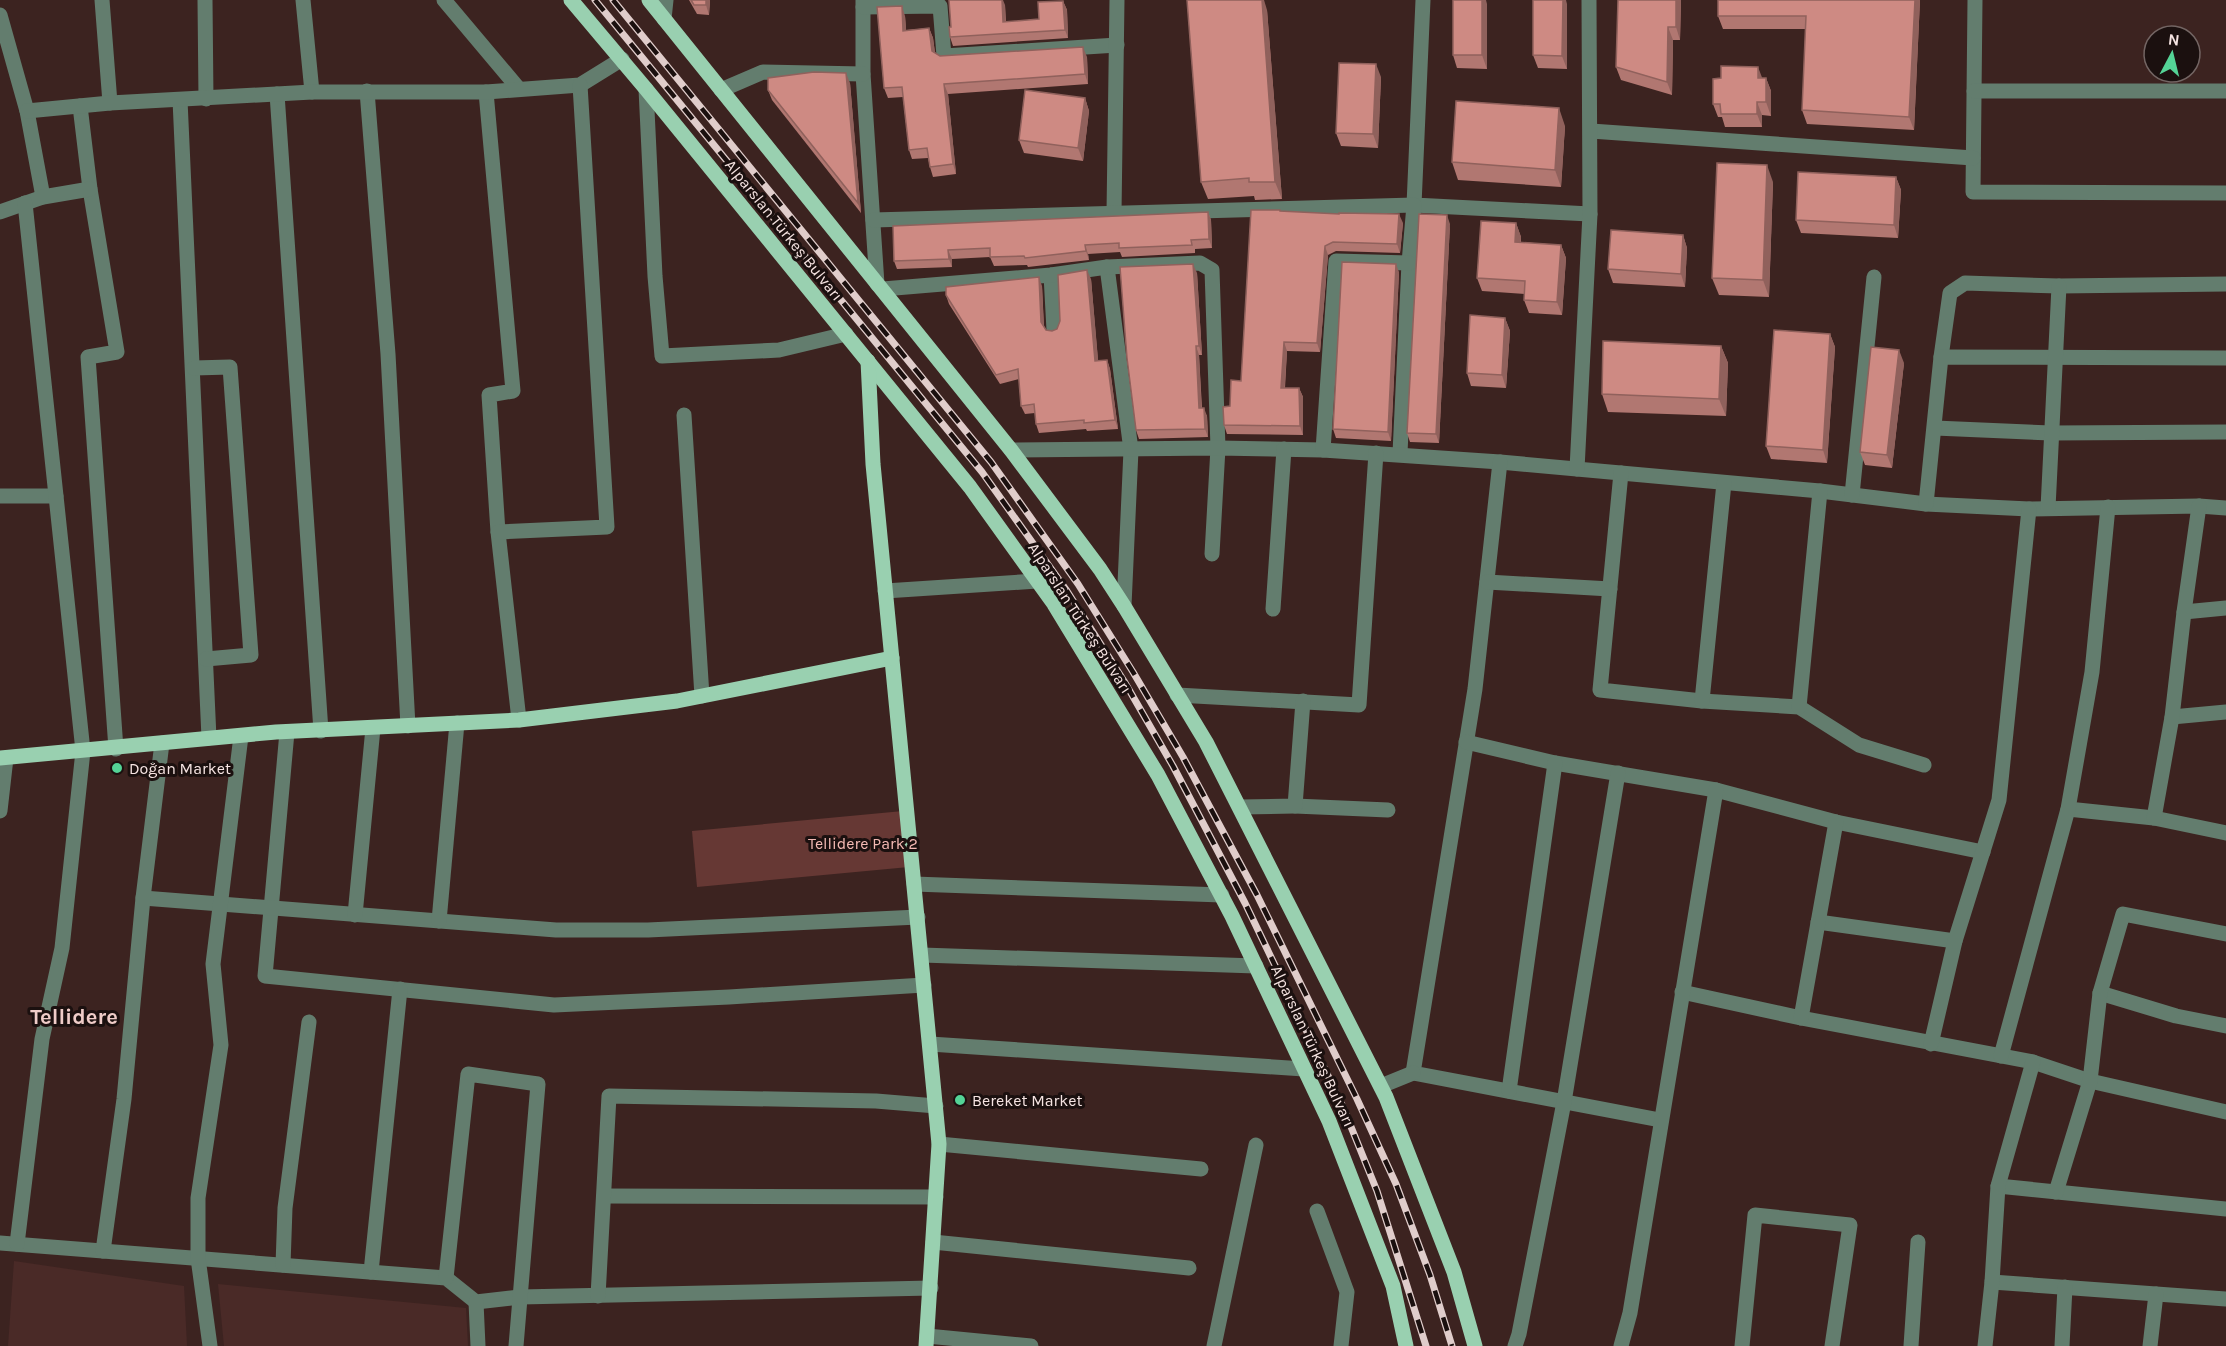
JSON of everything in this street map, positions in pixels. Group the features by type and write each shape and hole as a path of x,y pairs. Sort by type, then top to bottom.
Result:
{"main road":[{"name":"Alparslan Türkeş Bulvarı","path":"571,0 622,59 970,487 1054,604 1158,775 1222,895 1256,966 1329,1121 1393,1286 1406,1346"},
{"path":"649,0 1011,450 1100,569 1124,606 1206,742 1381,1086 1454,1272 1475,1346"},
{"path":"868,361 873,464 939,1144 927,1341"},
{"path":"3,758 287,732 519,720 676,701 892,658"}],"street":[{"path":"102,0 110,103"},
{"path":"205,0 206,99"},
{"path":"303,0 312,92"},
{"path":"444,0 519,89"},
{"path":"664,19 666,0"},
{"path":"1114,213 1118,0"},
{"path":"1400,453 1423,0"},
{"path":"1577,469 1590,214 1589,0"},
{"path":"1975,0 1973,192 2226,193"},
{"path":"1117,45 944,56 940,6 863,4 863,74 880,287 1051,276 1107,267 1200,263 1212,270 1218,448 1212,554"},
{"path":"0,15 27,111 43,197"},
{"path":"27,111 110,103 312,92 486,92 580,85 622,59"},
{"path":"721,90 763,72 863,74"},
{"path":"498,532 607,527 580,85"},
{"path":"646,89 662,356 779,350 846,334"},
{"path":"1974,91 2226,92"},
{"path":"367,92 388,354 408,726"},
{"path":"486,92 513,391 489,395 498,532 519,720"},
{"path":"277,94 321,731"},
{"path":"180,100 194,368 194,431 208,738"},
{"path":"81,106 90,189 117,352 88,357 116,749"},
{"path":"1591,131 1973,158"},
{"path":"0,212 43,197 90,189"},
{"path":"17,1244 42,1039 62,948 83,751 25,203"},
{"path":"873,220 1414,205 1590,214"},
{"path":"1323,450 1336,261 1409,263"},
{"path":"1107,267 1131,450 1124,606"},
{"path":"1051,276 1054,330"},
{"path":"1852,495 1874,277"},
{"path":"1926,504 1950,292 1965,283 2058,286 2226,284"},
{"path":"2048,508 2058,286"},
{"path":"1941,357 2226,358"},
{"path":"194,368 230,367 251,656 206,659"},
{"path":"684,415 702,696"},
{"path":"1935,428 2052,433 2226,432"},
{"path":"1011,450 1218,448 1400,453 1820,491 1926,504 2029,509 2199,506 2226,508"},
{"path":"1273,609 1284,449"},
{"path":"1178,695 1359,705 1376,453"},
{"path":"1413,1073 1466,742 1500,462"},
{"path":"1621,473 1600,690 1702,701 1799,706 1859,744 1924,765"},
{"path":"1702,701 1724,483"},
{"path":"1799,706 1820,491"},
{"path":"0,496 56,496"},
{"path":"2154,818 2172,717 2199,506"},
{"path":"2001,1056 2068,809 2092,672 2108,507"},
{"path":"1931,1044 1955,941 1999,801 2029,509"},
{"path":"885,591 1037,581"},
{"path":"1487,582 1610,589"},
{"path":"2184,612 2226,608"},
{"path":"1295,806 1303,701"},
{"path":"2172,717 2226,712"},
{"path":"438,921 457,723"},
{"path":"355,915 373,728"},
{"path":"287,732 265,976 554,1005 924,985"},
{"path":"210,1346 198,1258 198,1198 221,1045 213,964 241,736"},
{"path":"1466,742 1555,763 1716,790 1836,822 1983,852"},
{"path":"103,1251 124,1099 143,898 162,743"},
{"path":"0,811 3,758"},
{"path":"1509,1091 1555,763"},
{"path":"1515,1346 1564,1101 1618,773"},
{"path":"1621,1346 1630,1313 1716,790"},
{"path":"1240,807 1295,806 1388,810"},
{"path":"2068,809 2154,818 2226,832"},
{"path":"1801,1018 1836,822"},
{"path":"914,884 1222,895"},
{"path":"143,898 556,930 648,930 918,917"},
{"path":"2056,1192 2090,1081 2100,993 2123,914 2226,934"},
{"path":"1818,922 1955,941"},
{"path":"922,955 1256,966"},
{"path":"371,1272 400,989"},
{"path":"1682,992 1931,1044 2033,1062 2090,1081 2226,1112"},
{"path":"2100,993 2176,1016 2226,1026"},
{"path":"283,1265 285,1208 309,1022"},
{"path":"930,1044 1304,1069"},
{"path":"1985,1346 1998,1186 2033,1062"},
{"path":"1381,1086 1413,1073 1660,1120"},
{"path":"446,1278 468,1074 538,1084 516,1346"},
{"path":"598,1296 609,1096 876,1101 936,1106"},
{"path":"939,1144 1201,1169"},
{"path":"1214,1346 1256,1145"},
{"path":"1998,1186 2226,1209"},
{"path":"604,1196 936,1197"},
{"path":"1317,1211 1347,1292 1341,1346"},
{"path":"1742,1346 1755,1215 1850,1225 1832,1346"},
{"path":"933,1242 1189,1268"},
{"path":"1911,1346 1918,1242"},
{"path":"0,1248 0,1243 17,1244 446,1278 476,1302 520,1297 931,1288"},
{"path":"1992,1282 2226,1299"},
{"path":"2062,1346 2065,1287"},
{"path":"2150,1346 2156,1294"},
{"path":"476,1302 478,1346"},
{"path":"927,1341 1032,1346"}],"shaded area":[{"path":"14,1261 184,1286 187,1346 8,1346"},
{"path":"218,1284 466,1308 468,1346 224,1346"}],"green space":[{"name":"Tellidere Park 2","path":"903,811 909,867 697,887 692,831"}],"building":[{"path":"691,0 706,0 706,5 694,5"},
{"path":"949,0 1002,0 1003,22 1039,19 1038,2 1063,1 1065,30 950,37"},
{"path":"1187,0 1262,0 1275,182 1249,182 1249,178 1201,182"},
{"path":"1453,0 1482,0 1482,55 1453,55"},
{"path":"1533,0 1563,0 1562,56 1533,55"},
{"path":"1618,0 1676,0 1676,27 1668,27 1667,82 1616,67"},
{"path":"1718,0 1915,0 1909,117 1802,110 1806,16 1718,16"},
{"path":"902,6 903,31 929,28 932,51 940,56 1083,47 1085,74 944,84 953,164 930,167 927,148 909,150 902,87 884,88 877,7"},
{"path":"1339,63 1376,64 1373,134 1336,133"},
{"path":"1721,66 1758,67 1758,78 1766,78 1766,102 1757,102 1757,114 1721,114 1720,104 1713,104 1713,79 1721,78"},
{"path":"814,72 846,73 858,203 768,90 768,78"},
{"path":"1025,90 1085,98 1078,148 1019,140"},
{"path":"1456,101 1559,108 1555,170 1452,162"},
{"path":"1717,163 1767,165 1763,280 1712,278"},
{"path":"1798,172 1896,177 1894,225 1796,220"},
{"path":"1251,210 1399,214 1397,244 1333,242 1325,246 1317,343 1284,342 1281,388 1299,388 1300,426 1224,425 1223,407 1230,406 1231,380 1241,381"},
{"path":"1208,212 1209,239 1191,240 1192,245 1119,248 1119,243 1085,245 1086,251 1025,258 1024,256 990,257 990,248 948,250 949,259 894,261 893,226"},
{"path":"1419,214 1447,215 1436,434 1407,433"},
{"path":"1481,221 1516,223 1515,242 1561,245 1557,302 1524,300 1525,281 1477,278"},
{"path":"1611,230 1683,235 1681,274 1608,269"},
{"path":"1342,262 1396,264 1388,432 1333,429"},
{"path":"1193,264 1199,346 1196,346 1199,408 1204,408 1205,429 1136,430 1127,358 1120,267"},
{"path":"1087,270 1095,361 1107,360 1115,420 1036,424 1034,404 1021,406 1018,369 996,375 946,295 946,287 1039,277 1041,322 1046,330 1052,331 1057,329 1060,321 1058,275"},
{"path":"1470,315 1505,318 1502,375 1467,373"},
{"path":"1774,330 1830,334 1823,450 1766,446"},
{"path":"1603,341 1721,346 1719,399 1602,394"},
{"path":"1871,347 1899,350 1887,455 1860,452"}],"railway":[{"path":"595,0 982,472 1067,591 1124,681 1173,766 1245,903 1343,1107 1377,1191 1426,1346"},
{"path":"613,0 991,462 1078,584 1133,672 1183,757 1257,895 1357,1099 1396,1184 1430,1275 1452,1346"}],"place":[{"name":"Doğan Market","path":"117,768"},
{"name":"Bereket Market","path":"960,1100"}],"district":[{"name":"Tellidere","path":"74,1017"}]}
